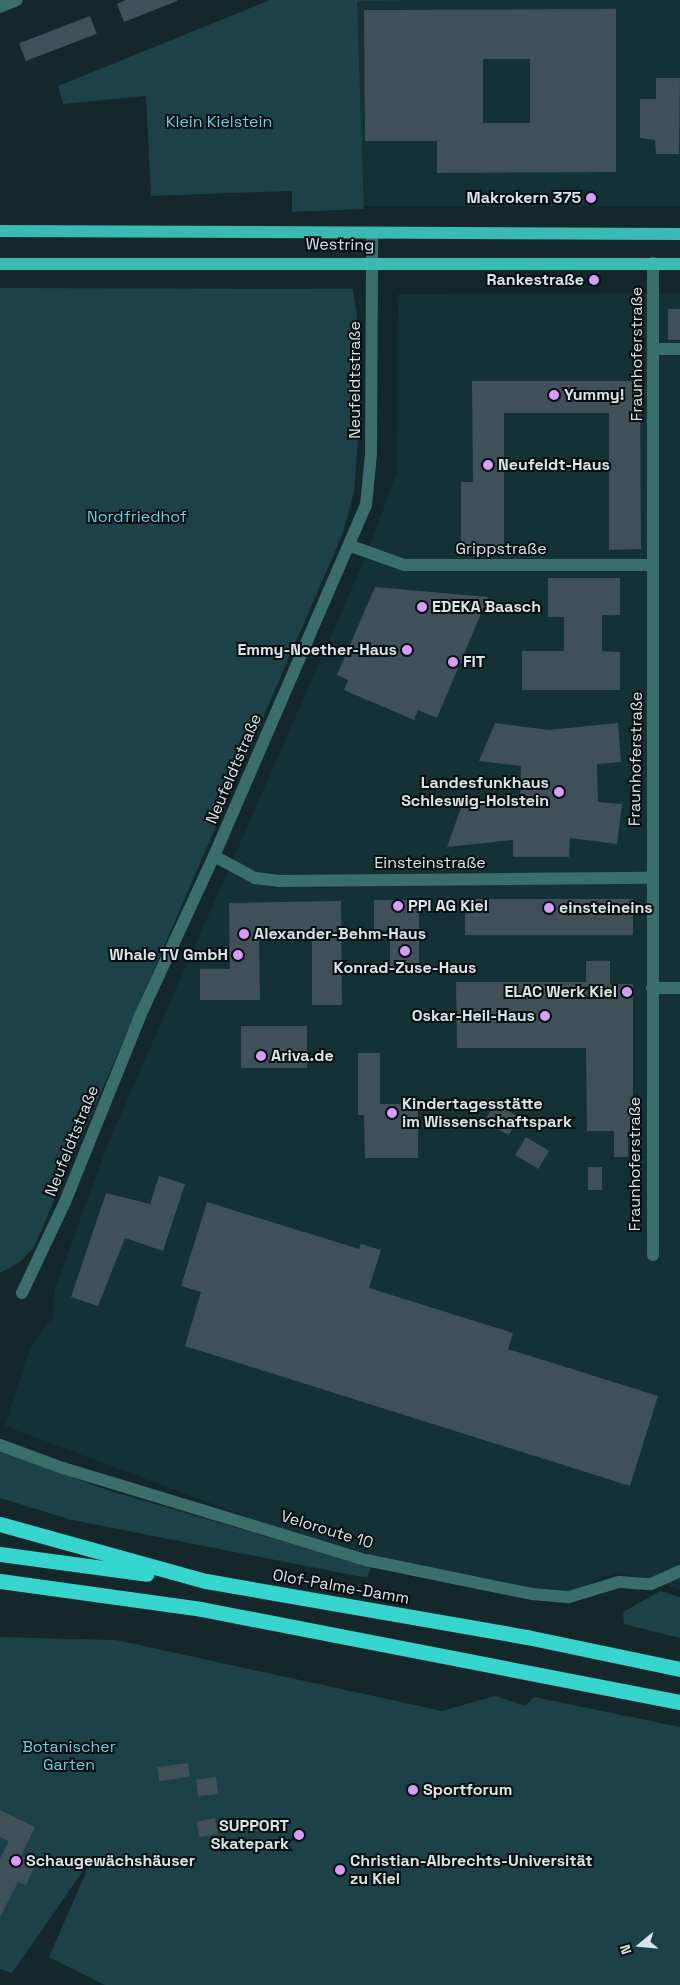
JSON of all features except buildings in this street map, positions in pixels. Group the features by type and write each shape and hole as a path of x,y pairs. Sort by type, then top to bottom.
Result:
{"highway":[{"name":"Olof-Palme-Damm","path":"0,1524 206,1581 527,1637 680,1669"},
{"path":"0,1554 206,1581"},
{"path":"0,1581 201,1609 680,1702"}],"main road":[{"name":"Westring","path":"0,231 372,235 680,234"},
{"name":"Westring","path":"0,264 371,262 680,264"}],"street":[{"path":"0,6 17,0"},
{"name":"Neufeldtstraße","path":"22,1293 65,1202 140,1016 214,856 351,546 366,505 372,454 372,235"},
{"name":"Fraunhoferstraße","path":"653,263 651,878 653,1255"},
{"path":"654,349 680,349"},
{"name":"Grippstraße","path":"351,546 404,565 653,565"},
{"name":"Einsteinstraße","path":"214,856 255,878 280,881 651,878"},
{"path":"652,988 680,988"},
{"name":"Veloroute 10","path":"0,1445 72,1471 391,1566 563,1598 625,1581 651,1584 680,1571"}],"shaded area":[{"path":"357,0 680,0 680,206 357,206"},
{"path":"680,293 680,1589 618,1572 570,1591 549,1592 391,1560 269,1525 5,1426 31,1346 53,1317 54,1292 107,1146 363,563 397,472 398,294"}],"green space":[{"name":"Klein Kielstein","path":"270,0 429,0 357,1 364,209 292,212 292,191 151,196 146,96 63,104 58,86"},
{"name":"Nordfriedhof","path":"0,288 353,289 357,318 358,439 354,492 343,533 34,1247 20,1262 0,1273"},
{"path":"0,1450 107,1490 371,1567 367,1578 72,1520 0,1498"},
{"path":"660,1591 680,1597 680,1638 624,1624 623,1612"},
{"name":"Sportforum","path":"0,1637 116,1640 442,1711 495,1696 525,1706 534,1697 680,1727 680,1985 105,1985 49,1957 92,1858 12,1973 0,1969"}],"place":[{"name":"Makrokern 375","path":"591,198"},
{"name":"Rankestraße","path":"594,280"},
{"name":"Yummy!","path":"554,395"},
{"name":"Neufeldt-Haus","path":"488,465"},
{"name":"EDEKA Baasch","path":"422,607"},
{"name":"Emmy-Noether-Haus","path":"407,650"},
{"name":"FIT","path":"453,662"},
{"name":"Landesfunkhaus Schleswig-Holstein","path":"559,792"},
{"name":"PPI AG Kiel","path":"398,906"},
{"name":"einsteineins","path":"549,908"},
{"name":"Alexander-Behm-Haus","path":"244,934"},
{"name":"Konrad-Zuse-Haus","path":"405,951"},
{"name":"Whale TV GmbH","path":"238,955"},
{"name":"ELAC Werk Kiel","path":"627,992"},
{"name":"Oskar-Heil-Haus","path":"545,1016"},
{"name":"Ariva.de","path":"261,1056"},
{"name":"Kindertagesstätte im Wissenschaftspark","path":"392,1113"},
{"name":"Sportforum","path":"413,1790"},
{"name":"SUPPORT Skatepark","path":"299,1835"},
{"name":"Schaugewächshäuser","path":"16,1861"},
{"name":"Christian-Albrechts-Universität zu Kiel","path":"340,1870"}],"park label":[{"name":"Botanischer Garten","path":"69,1756"}]}
